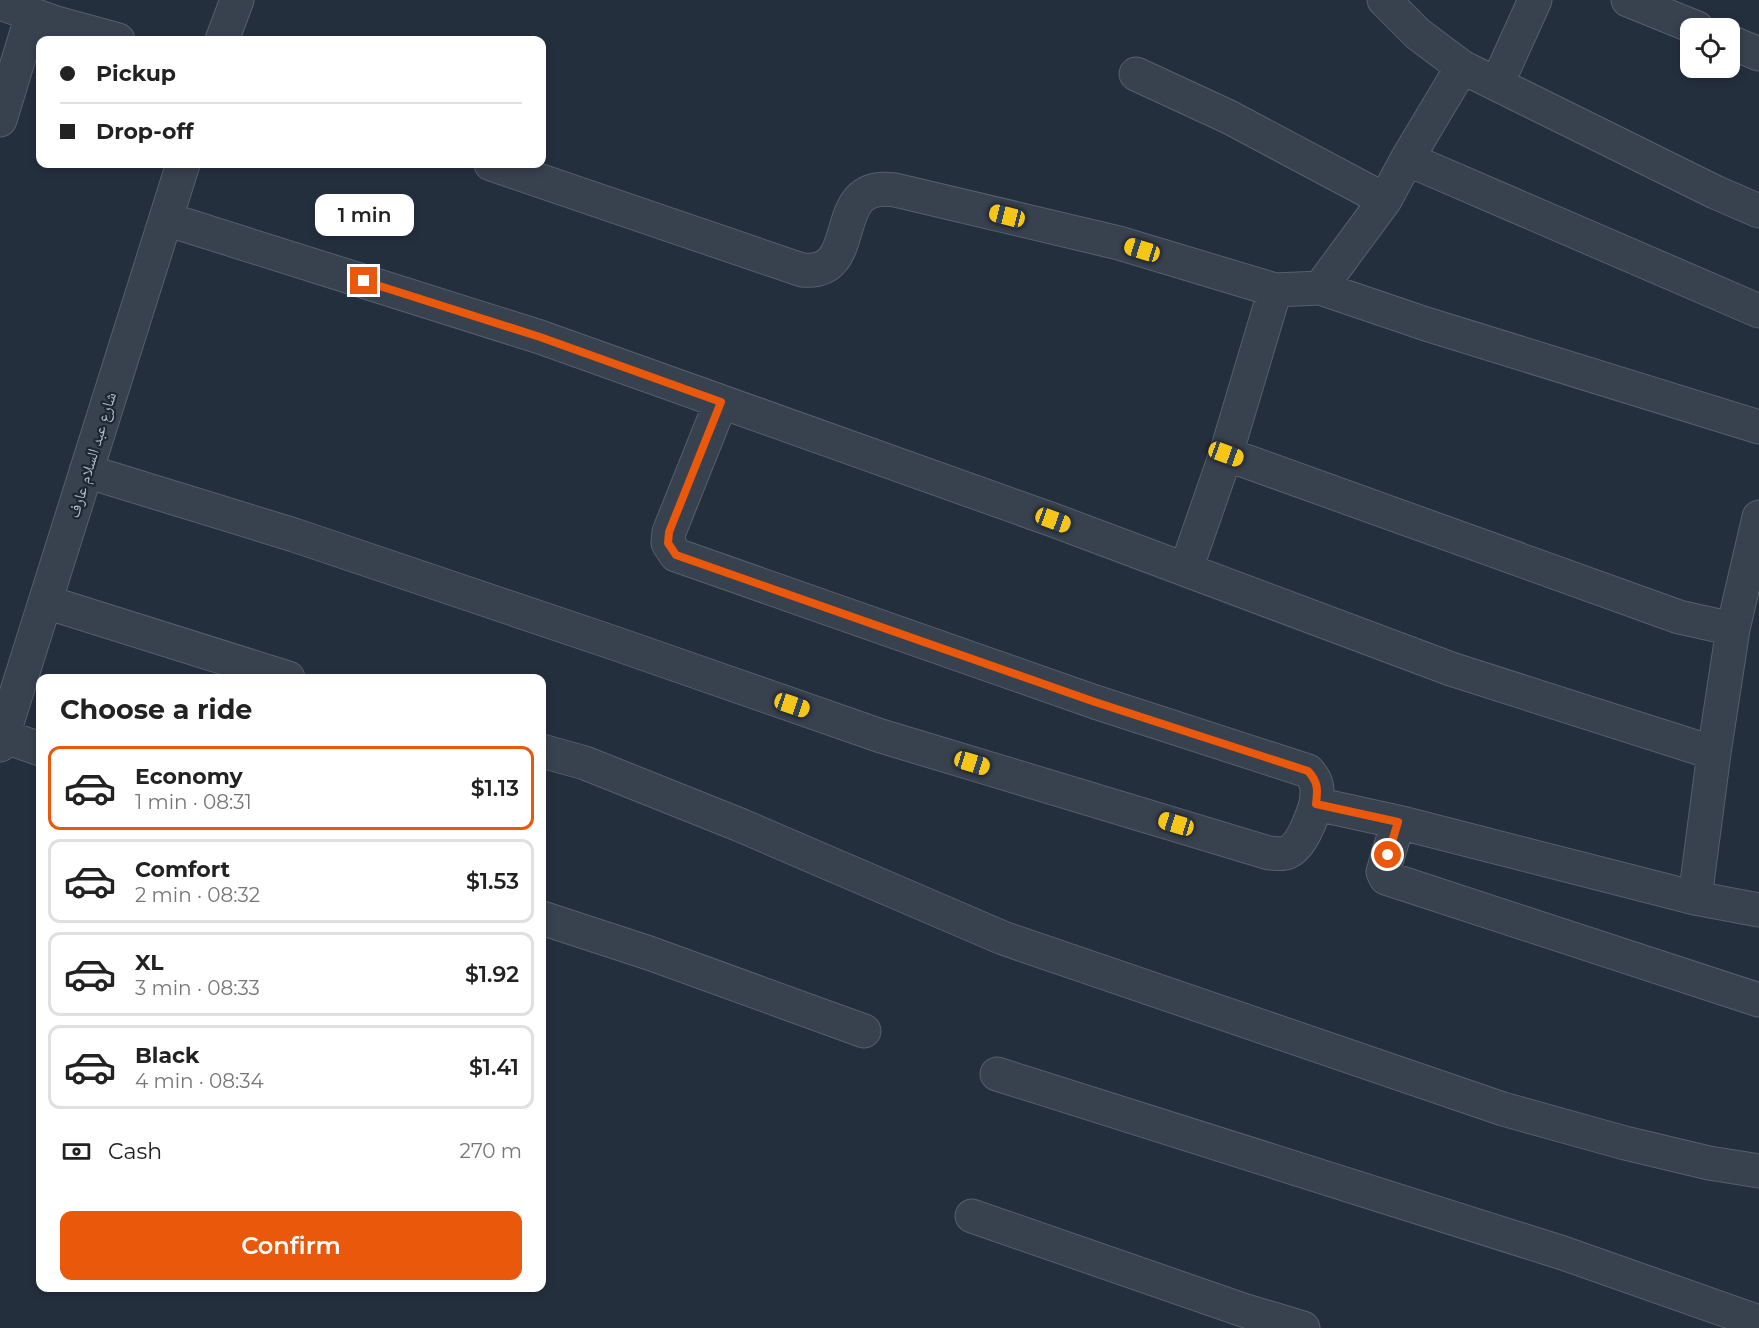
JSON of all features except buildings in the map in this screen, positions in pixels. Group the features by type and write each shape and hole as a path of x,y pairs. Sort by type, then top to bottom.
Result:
{"street":[{"path":"224,36 237,0"},
{"path":"1384,0 1418,34 1462,67 1715,192 1759,211"},
{"path":"1497,84 1535,0"},
{"path":"1628,0 1680,21"},
{"path":"0,3 104,36"},
{"path":"0,120 32,15"},
{"path":"1740,46 1759,54"},
{"path":"1320,288 1385,200 1462,67"},
{"path":"1136,74 1229,117 1385,200"},
{"path":"1407,159 1759,311"},
{"name":"شارع عبد السلام عارف","path":"2,741 182,168"},
{"path":"503,168 802,270 815,272 826,268 834,260 857,201 875,189 885,188 1119,243 1275,290 1320,288 1426,324 1759,427"},
{"path":"166,219 540,337 1186,569 1451,669 1714,753"},
{"path":"1186,569 1226,454 1275,290"},
{"path":"86,471 305,538 614,642 881,736 1269,853 1283,854 1296,848 1316,804 1317,780 1308,771 1095,702 676,555 668,543 669,532 721,402"},
{"path":"1226,454 1678,617 1733,629"},
{"path":"1695,898 1733,629 1759,517"},
{"path":"46,602 275,674"},
{"path":"2,741 36,748"},
{"path":"546,752 585,763 740,825 1002,939 1503,1109 1625,1143 1759,1171"},
{"path":"1316,804 1398,822 1695,898 1759,910"},
{"path":"1398,822 1383,872 1386,878 1759,1000"},
{"path":"546,919 649,953 864,1031"},
{"path":"997,1074 1563,1253 1759,1322"},
{"path":"972,1216 1243,1310 1303,1328"}],"route":[{"path":"364,281 540,337 721,402 669,532 668,543 676,555 1095,702 1308,771 1317,780 1316,804 1398,822 1388,855"}]}
